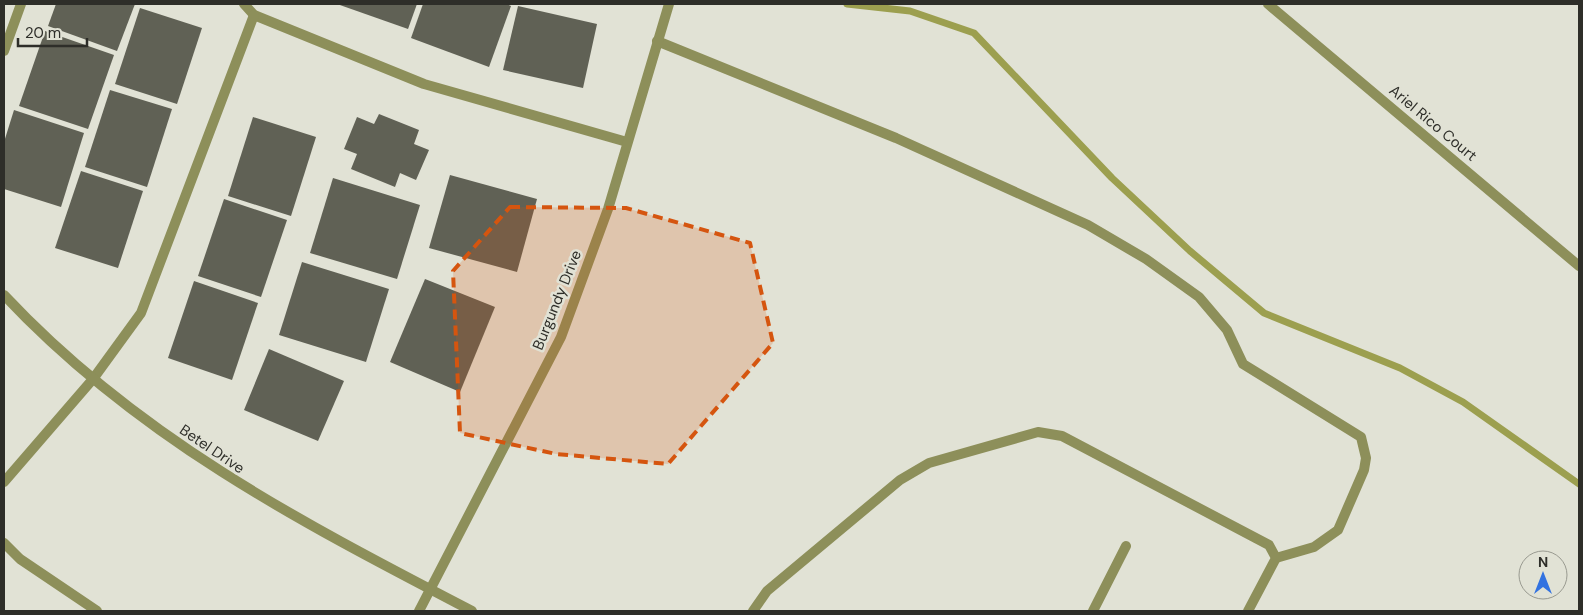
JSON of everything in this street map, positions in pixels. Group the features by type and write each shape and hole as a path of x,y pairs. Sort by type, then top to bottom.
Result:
{"street":[{"path":"4,51 21,4"},
{"path":"244,4 254,14 424,84 627,142"},
{"name":"Burgundy Drive","path":"430,589 561,336 608,209 669,4"},
{"name":"Ariel Rico Court","path":"1268,4 1579,266"},
{"path":"4,482 93,379 141,313 254,14"},
{"path":"657,41 896,138 1088,226 1146,259 1199,297 1227,330 1243,364 1361,437 1366,458 1364,470 1338,530 1314,547 1276,558 1248,611"},
{"name":"Betel Drive","path":"4,295 36,329 143,420 240,485 306,523 472,611"},
{"path":"753,611 767,591 900,480 929,463 1038,432 1062,436 1260,540 1269,545 1276,558"},
{"path":"4,543 20,559 97,611"},
{"path":"1093,611 1126,546"},
{"path":"419,611 430,589"}],"highlighted area":[{"path":"510,207 626,208 750,243 773,343 668,464 556,454 460,433 453,271"}],"building":[{"path":"56,4 135,4 117,51 48,26"},
{"path":"337,4 417,4 408,29"},
{"path":"423,4 506,4 511,6 489,67 411,38"},
{"path":"518,6 597,24 583,88 503,70"},
{"path":"140,8 202,28 177,104 115,84"},
{"path":"45,31 114,55 88,129 19,106"},
{"path":"110,90 172,109 147,187 85,167"},
{"path":"14,110 84,133 61,207 4,189 4,142"},
{"path":"379,114 419,130 414,144 429,150 416,180 400,173 395,187 351,169 357,154 344,149 357,117 374,124"},
{"path":"253,117 316,137 291,216 228,196"},
{"path":"81,171 143,191 118,268 55,248"},
{"path":"450,175 537,199 517,272 429,248"},
{"path":"333,178 420,205 397,279 310,253"},
{"path":"224,199 287,220 261,297 198,276"},
{"path":"302,262 389,289 366,362 279,335"},
{"path":"425,279 495,307 460,392 390,362"},
{"path":"194,281 258,303 232,380 168,358"},
{"path":"269,349 344,381 318,441 244,410"}],"waterway":[{"path":"847,4 910,11 974,33 1112,178 1190,251 1264,313 1400,368 1463,402 1579,484"}]}
